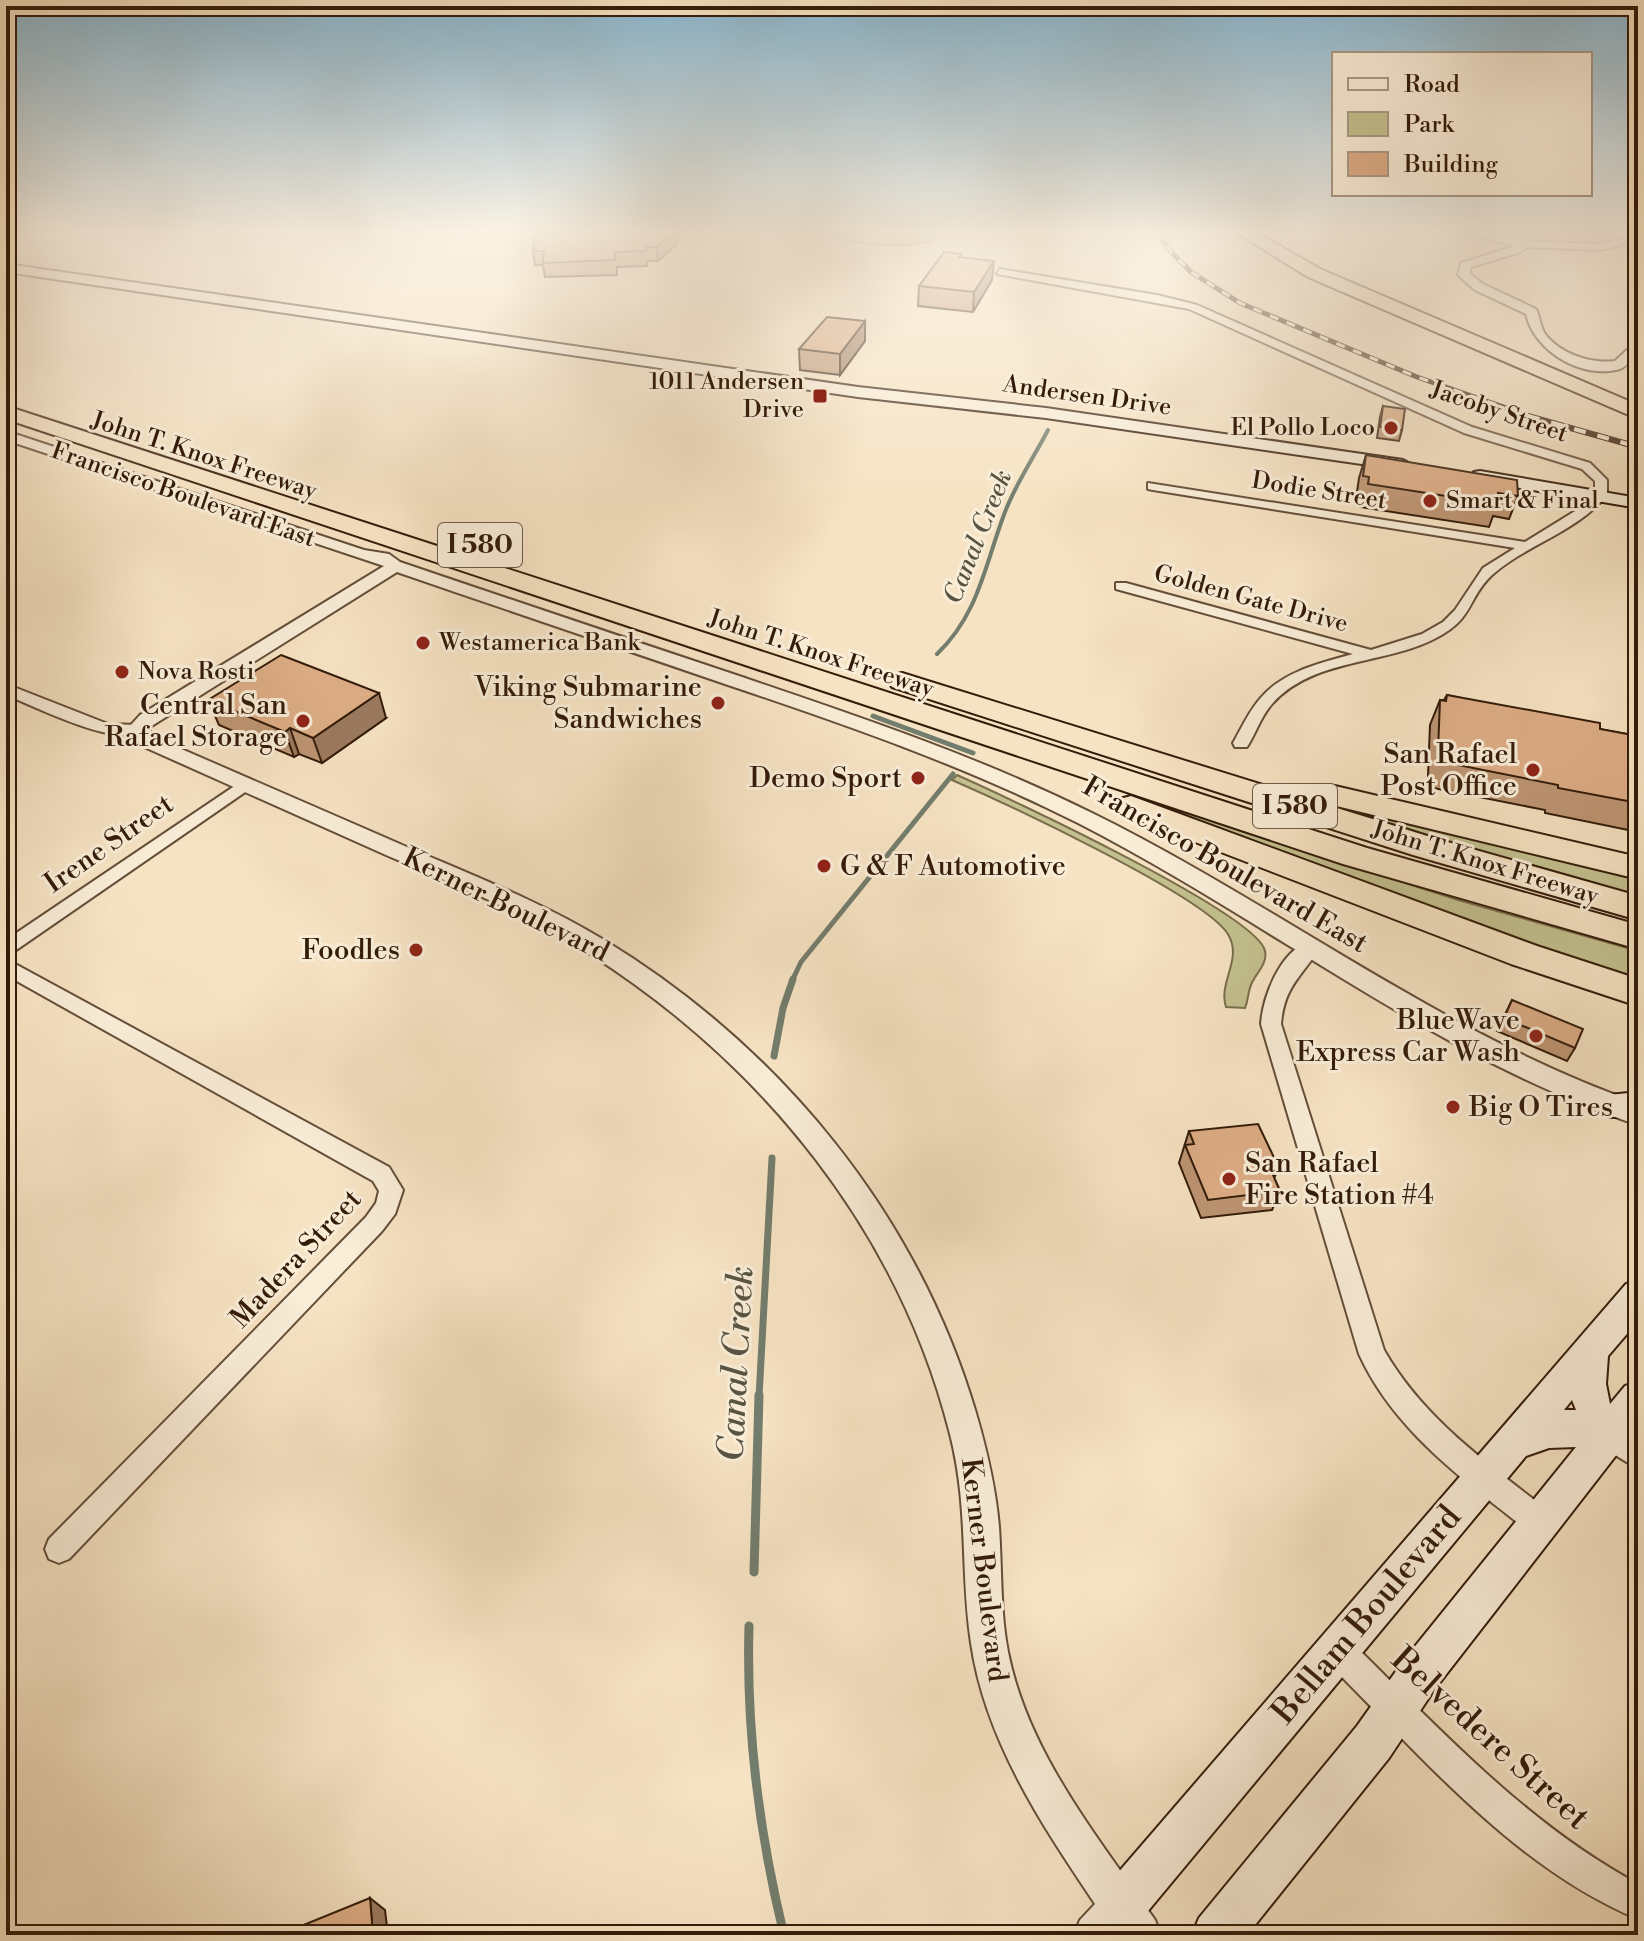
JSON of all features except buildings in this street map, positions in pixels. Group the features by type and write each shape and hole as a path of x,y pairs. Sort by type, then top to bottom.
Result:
{"highway":[{"path":"1426,322 1638,413"},
{"path":"1454,322 1638,400"},
{"name":"John T. Knox Freeway","path":"6,393 760,635"},
{"name":"John T. Knox Freeway","path":"6,412 803,674"},
{"name":"John T. Knox Freeway","path":"880,673 1425,847 1638,908"},
{"path":"803,674 1355,856 1638,937"},
{"path":"803,674 1199,832 1524,955 1638,993"},
{"path":"954,697 1249,776 1638,868"}],"main road":[{"name":"Andersen Drive","path":"372,322 846,391 1046,413 1427,468"},
{"path":"1458,473 1638,503"},
{"name":"Bellam Boulevard","path":"1119,1925 1337,1650 1638,1295"},
{"path":"1592,1349 1586,1379 1592,1408 1624,1446"},
{"path":"1216,1935 1373,1742 1419,1675 1541,1523 1624,1446 1638,1398"},
{"path":"1511,1444 1535,1433 1565,1427 1624,1446"}],"street":[{"name":"Jacoby Street","path":"1228,322 1468,430 1586,466 1601,480 1601,495"},
{"path":"1535,322 1541,337 1580,362 1619,365 1638,344"},
{"name":"Francisco Boulevard East","path":"6,435 366,569 383,558 394,566 864,724 951,757 1122,837 1211,887 1469,1044 1532,1074 1629,1108"},
{"name":"Dodie Street","path":"1153,486 1525,546"},
{"path":"1241,743 1269,697 1314,670 1417,642 1446,626 1465,608 1481,578 1525,546 1585,511 1601,495"},
{"path":"138,730 147,719 366,569 380,578 394,566"},
{"name":"Golden Gate Drive","path":"1121,586 1370,654"},
{"name":"Kerner Boulevard","path":"6,689 106,729 138,730 149,742 513,903 620,962 720,1039 773,1090 858,1196 907,1276 952,1385 980,1507 986,1629 1008,1716 1041,1787 1119,1925"},
{"name":"Irene Street","path":"6,950 245,784"},
{"path":"1309,949 1277,993 1271,1008 1271,1024 1365,1333 1381,1374 1392,1391 1427,1429 1541,1523"},
{"name":"Madera Street","path":"6,966 381,1174 391,1190 387,1207 374,1224 59,1549"},
{"name":"Belvedere Street","path":"1337,1650 1527,1831 1583,1871 1638,1902"}],"green space":[{"path":"957,775 1176,884 1252,934 1265,951 1265,956 1251,985 1245,1008 1226,1007 1224,998 1232,963 1232,945 1229,936 1214,919 1146,875 952,780"},
{"path":"1314,795 1638,873 1638,897 1486,856 1311,800"},
{"path":"1178,809 1458,900 1638,951 1638,983 1173,817"}],"waterway":[{"name":"Canal Creek","path":"937,654 951,639 972,605 1009,501 1048,430"},
{"name":"Canal Creek","path":"873,716 973,753"},
{"name":"Canal Creek","path":"792,981 801,962 953,774"},
{"name":"Canal Creek","path":"774,1056 783,1008 793,979"},
{"name":"Canal Creek","path":"759,1397 772,1158"},
{"name":"Canal Creek","path":"754,1572 759,1395"},
{"name":"Canal Creek","path":"749,1626 750,1704 756,1782 784,1935"}],"railway":[{"path":"1284,322 1417,377 1535,418"},
{"path":"1528,416 1535,418"},
{"path":"1535,418 1638,447"}],"place":[{"name":"1011 Andersen Drive","path":"820,396"},
{"name":"El Pollo Loco","path":"1391,428"},
{"name":"Smart & Final","path":"1430,501"},
{"name":"Westamerica Bank","path":"423,643"},
{"name":"Nova Rosti","path":"122,672"},
{"name":"Viking Submarine Sandwiches","path":"718,703"},
{"name":"Central San Rafael Storage","path":"303,721"},
{"name":"San Rafael Post Office","path":"1533,770"},
{"name":"Demo Sport","path":"918,778"},
{"name":"G & F Automotive","path":"824,866"},
{"name":"Foodles","path":"416,950"},
{"name":"BlueWave Express Car Wash","path":"1536,1036"},
{"name":"Big O Tires","path":"1453,1107"},
{"name":"San Rafael Fire Station #4","path":"1229,1179"}]}
